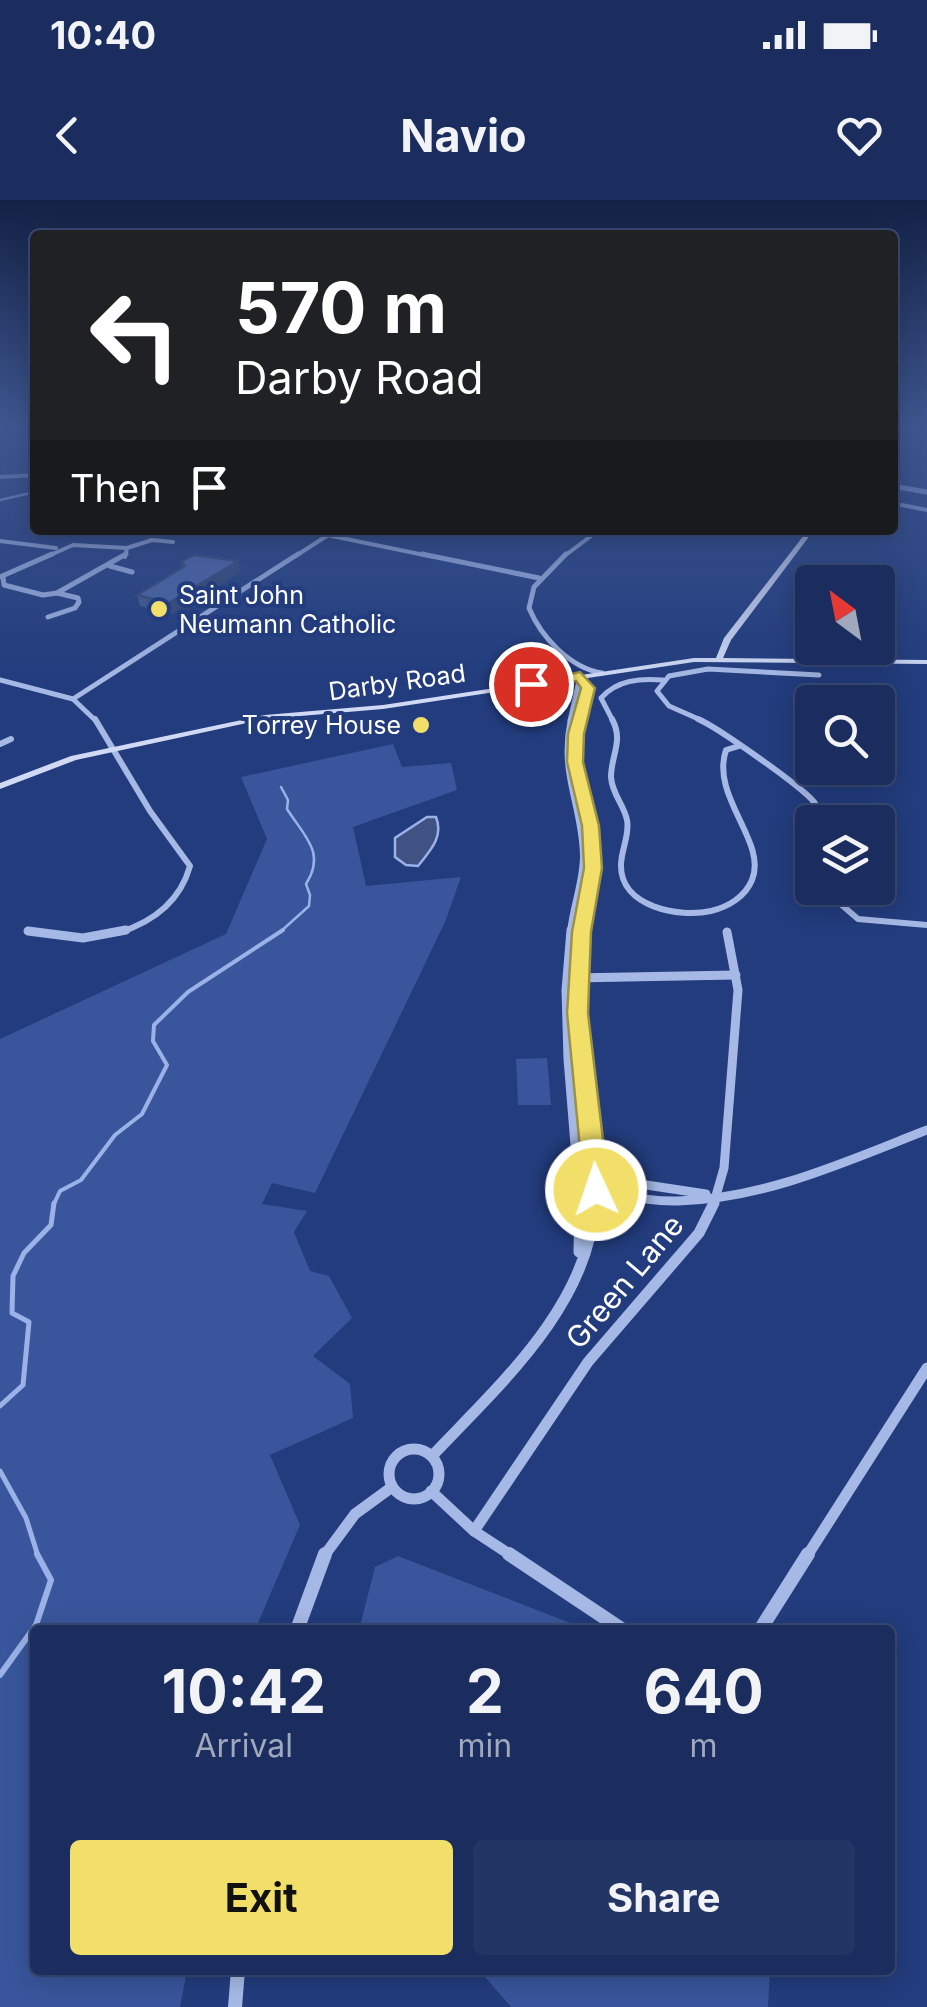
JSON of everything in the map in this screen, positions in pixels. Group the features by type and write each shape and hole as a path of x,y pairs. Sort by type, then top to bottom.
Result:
{"main road":[{"path":"719,659 727,640 807,535"},
{"name":"Darby Road","path":"0,786 112,749 264,716 384,708 580,676 719,659 927,662"}],"street":[{"path":"593,535 540,578 528,598 530,611 563,654 579,668 602,673"},
{"path":"73,699 328,536 540,578"},
{"path":"0,541 59,549 98,544 127,548 152,540 172,542"},
{"path":"2,582 43,594 57,592 125,557 127,548"},
{"path":"2,582 59,549"},
{"path":"108,566 132,572"},
{"path":"48,617 75,608 79,602 78,598 57,592"},
{"path":"560,679 570,672 563,654"},
{"path":"739,746 726,750 723,758 728,770 726,792 753,850 754,869 748,887 729,904 706,911 672,911 641,899 626,884 621,870 627,818 614,792 610,772 618,736 602,698 608,688 708,670 819,675"},
{"path":"579,1255 580,1175 566,1032 566,978 583,860 571,770 573,725 588,691 580,676"},
{"path":"0,680 73,699 90,712 150,811 190,866 188,884 173,905 115,932 92,938 28,932"},
{"path":"664,680 657,691 664,703 716,726 816,805"},
{"path":"0,744 11,740"},
{"path":"432,1456 530,1354 555,1316 593,1230 596,1178 580,1053 578,978 594,854 571,770"},
{"path":"837,905 857,922 927,925"},
{"path":"572,919 584,920"},
{"name":"Green Lane","path":"474,1531 588,1362 700,1233 718,1196 738,990 727,932"},
{"path":"566,978 736,975"},
{"path":"579,1188 654,1200 718,1196 783,1185 927,1130"},
{"path":"580,1175 718,1196"},
{"path":"763,1625 927,1368"},
{"path":"412,1449 432,1456 438,1477 431,1492 413,1500 392,1488 389,1472 398,1456 412,1449"},
{"path":"299,1625 314,1574 330,1540 363,1506 392,1488"},
{"path":"431,1492 474,1531 615,1625"},
{"path":"235,2007 238,1975"}],"shaded area":[{"path":"393,744 402,767 451,763 457,790 353,827 366,886 461,877 445,922 315,1193 272,1183 262,1204 307,1211 294,1232 310,1271 329,1276 352,1318 313,1356 350,1384 353,1418 270,1455 300,1525 257,1625 30,1625 30,1975 186,1975 180,2007 0,2007 0,1039 226,934 267,839 241,777"},
{"path":"427,817 436,817 438,824 434,843 418,866 406,865 395,857 395,838"},
{"path":"547,1058 551,1105 518,1105 516,1059"},
{"path":"398,1556 575,1625 360,1625 375,1567"},
{"path":"482,1975 770,1975 768,2007 511,2007"}],"building":[{"path":"194,555 238,561 169,603 137,595 185,566 181,562"}],"waterway":[{"path":"281,787 288,800 287,809 311,845 314,863 306,884 309,906 281,932"},
{"path":"54,1204 60,1191 81,1180 115,1135 142,1114 167,1065 153,1041 154,1025 188,992 281,932"},
{"path":"0,1406 23,1385 29,1322 12,1313 13,1276 24,1253 51,1225 54,1204"},
{"path":"0,1471 26,1518 38,1556"},
{"path":"36,1625 51,1580 38,1556"},
{"path":"0,1675 30,1633"}],"place":[{"name":"Saint John Neumann Catholic","path":"159,609"},
{"name":"Torrey House","path":"421,725"}],"route":[{"path":"531,684 580,676 588,688 576,734 575,762 593,840 593,868 579,960 578,1013 596,1190"}]}
